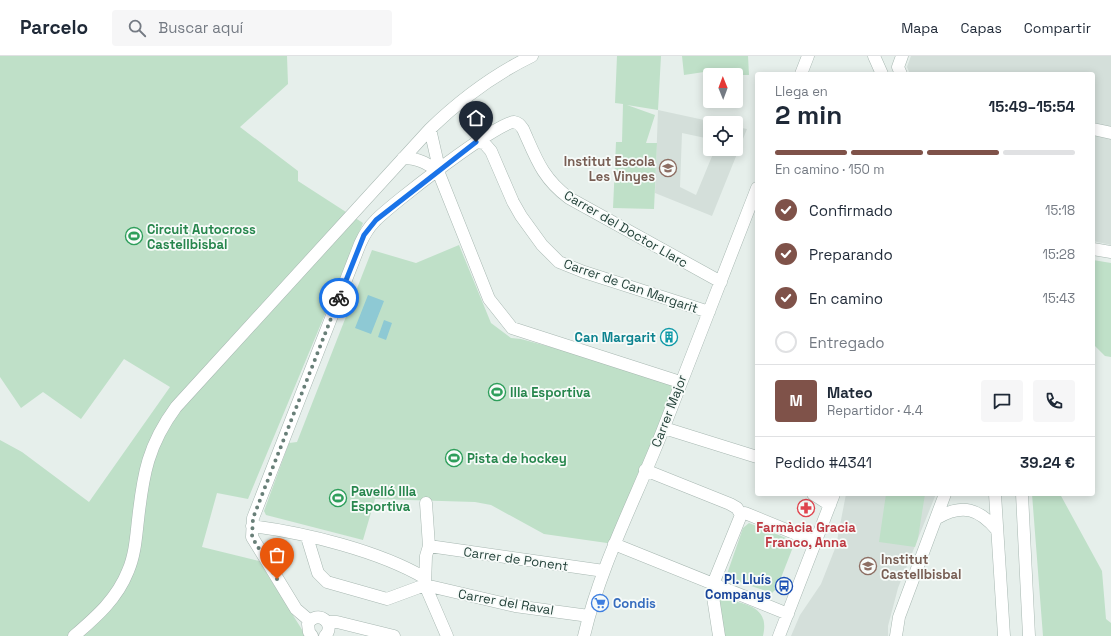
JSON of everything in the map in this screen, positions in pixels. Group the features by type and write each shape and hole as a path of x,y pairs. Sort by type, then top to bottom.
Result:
{"street":[{"path":"74,636 112,599 129,570 136,540 145,468 155,440 169,416 196,384 430,129 456,104 486,82 532,56"},
{"path":"802,72 808,56"},
{"path":"874,56 881,72"},
{"path":"900,72 898,67 902,56"},
{"name":"Carrer del Doctor Llarc","path":"252,526 256,510 364,235 376,220 438,171 476,142 504,125 513,122 519,124 523,129 544,174 556,188 569,198 721,282"},
{"path":"430,129 438,164 438,171 489,299 512,328 680,382"},
{"path":"1095,129 1111,133"},
{"name":"Carrer de Can Margarit","path":"476,142 484,144 491,151 513,202 521,216 547,251 559,262 584,272 709,312"},
{"path":"414,147 435,149"},
{"path":"404,158 415,158 438,171"},
{"name":"Carrer Major","path":"584,636 589,616 614,544 664,428 680,382 755,193"},
{"path":"1095,249 1111,252"},
{"path":"664,428 755,456"},
{"path":"645,470 730,504 737,508 741,515"},
{"path":"779,636 832,500 819,496"},
{"path":"896,636 899,618 945,496"},
{"path":"995,496 1004,636"},
{"path":"1022,496 1028,636"},
{"path":"426,502 429,546 426,556 425,582 447,636"},
{"path":"938,518 956,509 964,509 982,515 997,530"},
{"path":"741,515 745,513 816,542"},
{"path":"719,636 713,597 713,584 741,515"},
{"path":"252,526 252,537 277,579 296,609 310,621"},
{"name":"Carrer del Raval","path":"252,526 353,547 425,582 515,606 589,616"},
{"path":"307,537 318,573 327,582 387,599 425,582"},
{"path":"614,544 788,614"},
{"name":"Carrer de Ponent","path":"429,546 604,571"},
{"path":"1025,636 1026,611"},
{"path":"310,621 319,617 327,622 337,622 394,636"},
{"path":"310,621 308,629 312,636"},
{"path":"325,636 329,630 327,622"}],"shaded area":[{"path":"911,56 1111,56 1111,245 1095,241 1095,72 909,72 907,67"},
{"name":"Institut Escola Les Vinyes","path":"658,110 703,120 703,138 682,133 680,187 696,195 712,156 736,156 712,216 655,193"},
{"name":"Institut Escola Les Vinyes","path":"743,128 747,129 743,139"},
{"name":"Institut Castellbisbal","path":"846,496 935,496 898,588 888,626 888,636 791,636 800,615 821,584 836,546"}],"green space":[{"path":"0,56 287,56 288,84 240,127 298,171 298,181 363,223 248,499 217,493 202,547 259,561 306,636 0,636 0,440 22,452 89,502 170,387 124,359 81,419 43,392 21,408 0,377"},
{"path":"617,56 661,56 658,110 627,105 655,115 646,143 657,143 654,209 613,208 616,142 622,142 623,104 615,103"},
{"path":"682,56 748,56 749,75 743,75 743,68 703,68 703,72 684,75"},
{"name":"Illa Esportiva","path":"459,245 491,323 511,338 521,339 680,382 614,544 544,534 491,505 475,502 375,499 363,540 266,515 264,511 289,443 297,442 372,250 416,263"},
{"path":"1095,260 1111,263 1111,357 1105,356 1095,346"},
{"name":"Institut Castellbisbal","path":"886,496 925,496 918,538 915,547 879,542"},
{"path":"1032,496 1061,496 1102,571 1106,619 1111,623 1111,636 1043,636"},
{"path":"749,523 786,538 792,543 793,547 777,588 772,593 730,579 727,574 743,528"},
{"path":"721,598 748,605 760,613 763,618 763,636 723,636 718,600"}],"water":[{"path":"368,295 384,301 371,334 355,328"},
{"path":"384,320 392,323 386,340 378,337"}],"way so far":[{"path":"277,579 252,537 253,518 339,298"}],"place":[{"name":"Institut Escola Les Vinyes","path":"668,168"},
{"name":"Circuit Autocross Castellbisbal","path":"134,236"},
{"name":"Can Margarit","path":"669,337"},
{"name":"Illa Esportiva","path":"497,392"},
{"name":"Pista de hockey","path":"454,458"},
{"name":"Pavelló Illa Esportiva","path":"338,498"},
{"name":"Farmàcia Gracia Franco, Anna","path":"806,508"},
{"name":"Institut Castellbisbal","path":"868,566"},
{"name":"Pl. Lluís Companys","path":"784,586"},
{"name":"Condis","path":"600,603"}],"route":[{"path":"339,298 360,244 369,227 428,178 476,142"}]}
